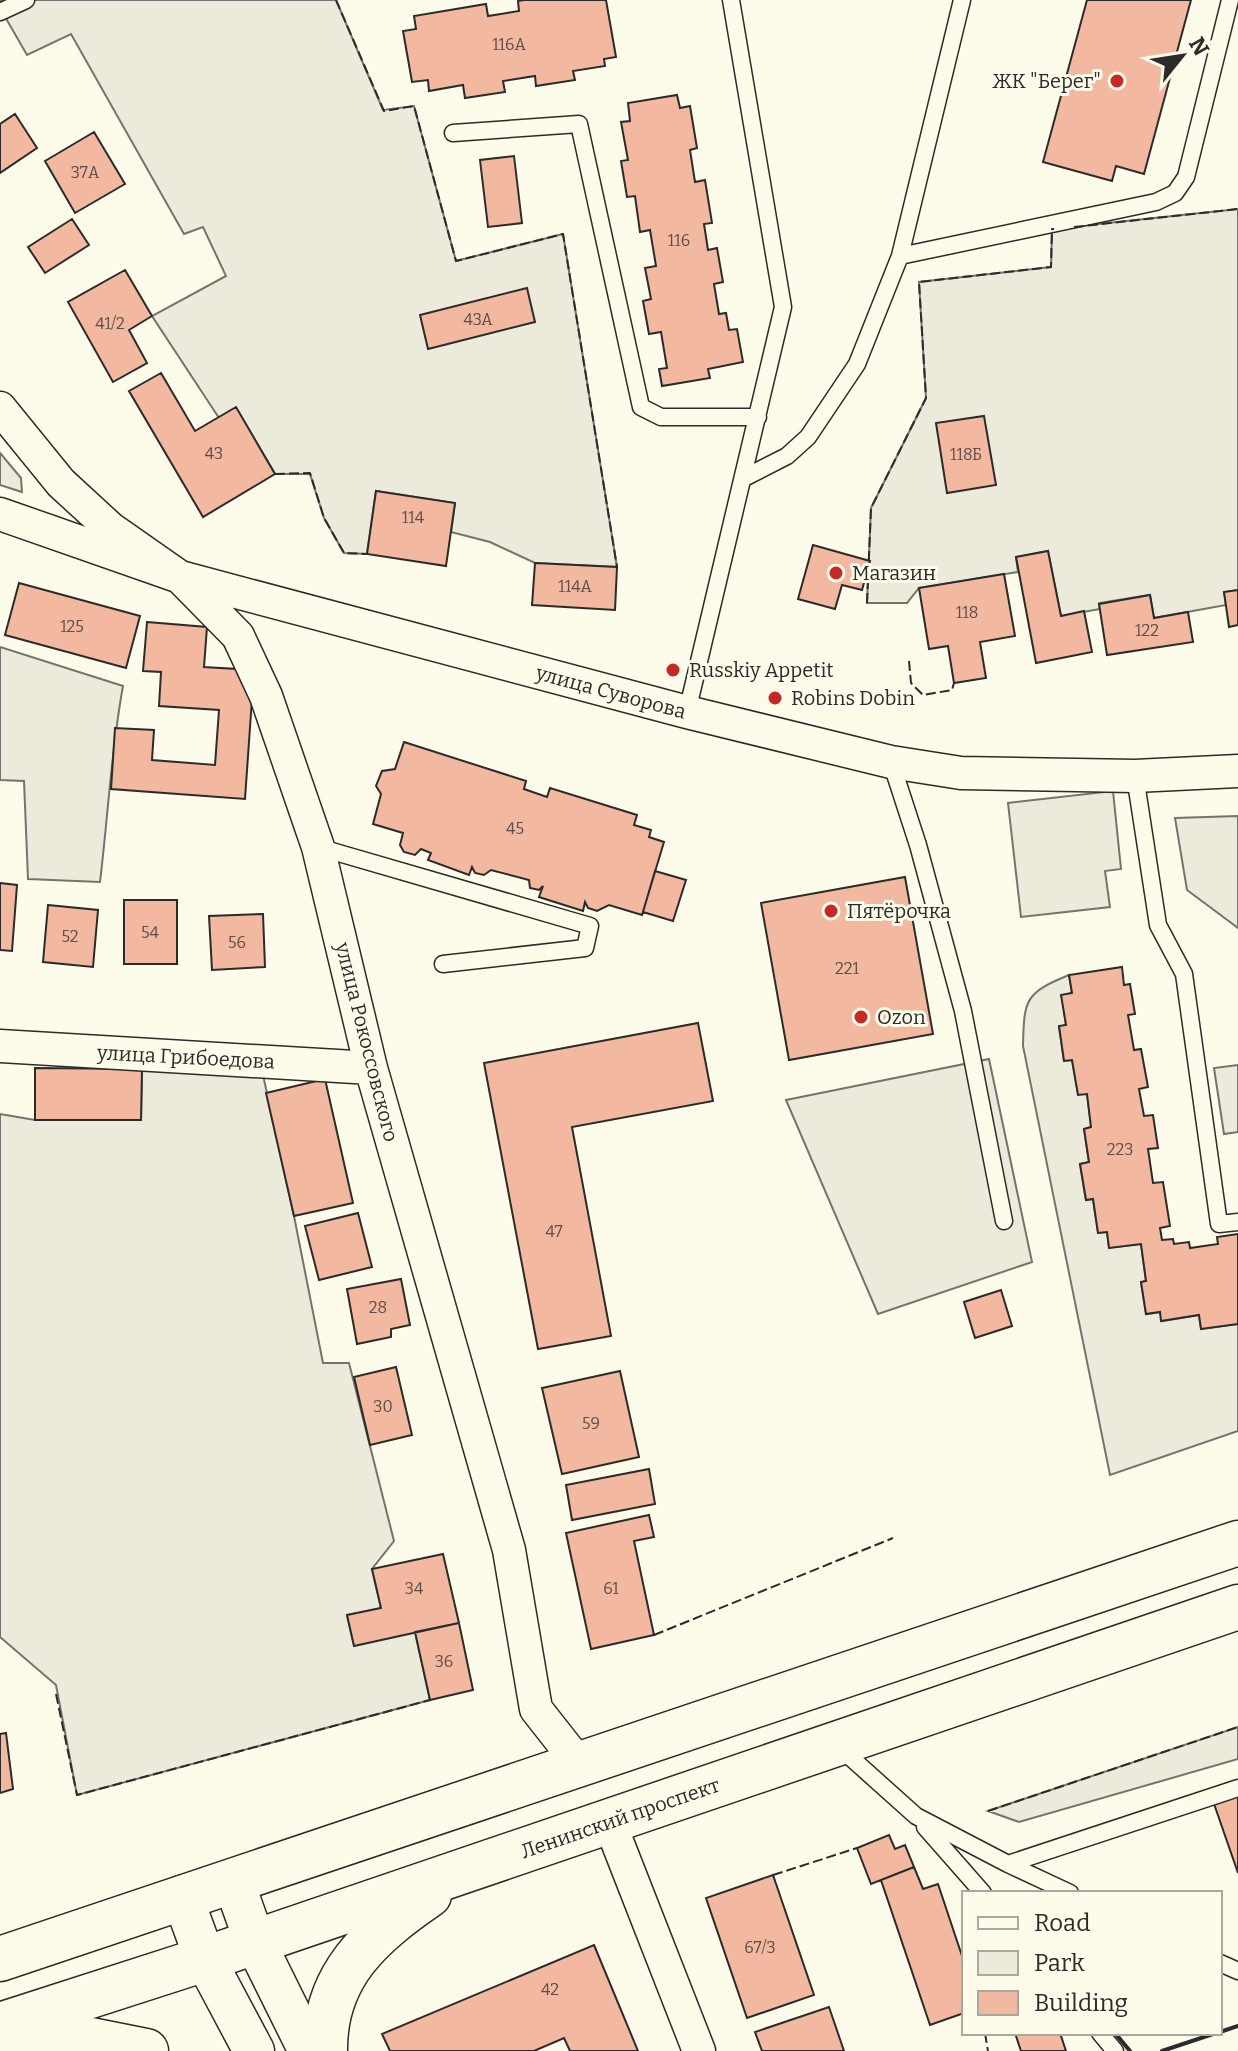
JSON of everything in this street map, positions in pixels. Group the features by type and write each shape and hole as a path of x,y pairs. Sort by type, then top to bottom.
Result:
{"main road":[{"path":"0,1959 1238,1543"},
{"name":"Ленинский проспект","path":"0,2025 205,1959 1238,1607"},
{"path":"325,2051 330,2003 341,1979 360,1953 402,1914 462,1872"},
{"path":"0,2033 66,2035 146,2051"}],"street":[{"name":"улица Рокоссовского","path":"0,408 71,492 110,528 180,577 238,636 266,696 318,847 371,1068 509,1550 536,1709 580,1765"},
{"name":"улица Суворова","path":"0,514 180,577 687,712 891,762 961,773 1135,776 1238,771"},
{"name":"улица Грибоедова","path":"0,1046 371,1068"},
{"path":"609,1821 699,2051"},
{"path":"233,1880 255,1942 309,2051"},
{"path":"182,1896 205,1959 254,2051"}],"lane":[{"path":"0,12 26,0"},
{"path":"687,712 783,307 731,0"},
{"path":"744,478 787,456 808,437 857,364 900,256 962,0"},
{"path":"900,256 1156,202 1175,193 1186,177 1230,0"},
{"path":"453,133 579,124 641,407 661,417 758,417"},
{"path":"891,762 918,845 963,1011 1004,1221"},
{"path":"1135,776 1158,925 1184,974 1219,1224 1238,1222"},
{"path":"318,847 590,926 585,948 443,964"},
{"path":"835,1744 916,1816 981,1891"},
{"path":"1008,1864 1238,1788"},
{"path":"916,1816 1066,1891"},
{"path":"1102,2035 1115,2051"}],"green space":[{"path":"0,0 336,0 383,110 414,106 456,261 563,234 617,567 535,563 490,542 451,532 455,503 376,491 367,554 344,553 324,518 310,474 275,474 236,408 219,418 152,316 226,276 203,227 184,234 71,34 27,55 0,8"},
{"path":"1238,209 1238,590 1224,592 1226,605 1154,618 1150,595 1099,603 1100,609 1061,616 1048,551 1016,557 1018,572 919,588 907,603 867,603 871,508 926,398 919,282 1051,267 1052,229"},
{"path":"0,453 21,478 22,492 0,485"},
{"path":"0,647 123,686 100,882 28,879 24,781 0,780"},
{"path":"1113,791 1121,869 1105,871 1110,907 1021,917 1008,803"},
{"path":"1238,816 1238,928 1187,890 1175,818"},
{"path":"1069,975 1072,993 1062,995 1066,1025 1059,1027 1064,1061 1072,1060 1078,1094 1087,1094 1091,1127 1084,1129 1089,1162 1080,1164 1086,1200 1093,1199 1098,1233 1107,1232 1109,1248 1141,1244 1146,1281 1141,1282 1146,1314 1160,1312 1162,1321 1199,1315 1201,1329 1237,1324 1238,1311 1238,1431 1110,1475 1023,1046 1024,1018 1030,1000 1043,987"},
{"path":"142,1069 263,1075 323,1363 349,1363 394,1541 372,1569 381,1608 347,1615 354,1645 415,1632 430,1700 77,1795 56,1685 0,1637 0,1114 35,1120 141,1120"},
{"path":"1238,1727 1238,1759 1019,1822 988,1811"}],"shaded area":[{"path":"989,1059 1032,1262 878,1314 786,1100"},
{"path":"1238,1065 1238,1132 1224,1134 1214,1068"}],"building":[{"path":"606,0 616,57 604,59 605,66 573,71 575,80 536,86 535,76 503,81 505,92 465,98 463,85 429,91 428,80 412,82 403,31 416,29 414,16 486,4 488,16 519,11 518,1"},
{"name":"ЖК \"Берег\"","path":"1087,0 1191,0 1144,174 1116,166 1112,181 1043,162"},
{"path":"677,95 680,108 690,106 697,148 690,150 695,182 705,180 712,223 704,224 708,250 717,248 723,282 714,284 719,314 726,313 729,330 737,329 743,362 708,369 710,378 662,386 659,369 667,368 661,332 649,334 643,301 651,299 645,268 656,266 650,230 640,232 635,196 627,197 621,161 628,160 621,122 630,121 628,103"},
{"path":"15,114 37,148 0,173 0,124"},
{"path":"94,132 125,184 75,213 45,161"},
{"path":"514,156 522,223 488,227 480,160"},
{"path":"72,219 89,245 45,273 28,247"},
{"path":"125,270 152,316 129,330 147,363 113,382 68,302"},
{"path":"527,288 535,322 428,349 420,315"},
{"path":"161,373 195,431 236,407 275,474 203,517 129,391"},
{"path":"984,416 996,485 947,493 936,423"},
{"path":"376,491 455,503 446,566 367,554"},
{"name":"Магазин","path":"813,545 870,561 862,590 842,585 835,609 798,599"},
{"path":"1048,551 1061,616 1084,611 1092,652 1036,663 1016,557"},
{"path":"535,563 617,567 615,610 532,605"},
{"path":"1004,574 1015,636 980,642 986,678 954,683 948,646 929,649 919,588"},
{"path":"19,583 140,616 126,668 5,635"},
{"path":"1238,590 1238,625 1229,627 1224,592"},
{"path":"1150,595 1154,618 1188,612 1193,642 1107,655 1099,604"},
{"path":"147,622 207,627 204,667 254,670 245,799 111,789 115,728 154,730 152,760 215,765 219,710 159,706 161,672 143,671"},
{"path":"404,742 526,781 524,789 547,797 550,788 637,815 634,825 651,830 649,837 664,842 642,915 609,905 597,911 588,908 585,902 583,911 539,897 543,886 539,890 530,888 529,880 491,870 484,875 475,873 472,867 469,875 428,860 431,853 421,849 415,855 404,852 400,845 403,833 373,824 381,794 376,786 382,771 395,769"},
{"path":"655,871 686,880 673,921 643,912"},
{"path":"905,877 933,1034 789,1060 761,903"},
{"path":"0,883 17,885 12,951 0,950"},
{"path":"124,900 177,900 177,964 124,964"},
{"path":"48,905 98,910 93,967 43,962"},
{"path":"263,914 265,967 212,970 209,916"},
{"path":"1122,967 1124,985 1130,984 1135,1014 1128,1015 1134,1050 1141,1049 1148,1087 1139,1089 1144,1116 1153,1115 1158,1148 1148,1149 1153,1183 1163,1182 1170,1226 1160,1228 1162,1240 1173,1239 1174,1244 1189,1242 1190,1248 1218,1244 1217,1237 1238,1234 1238,1324 1201,1329 1199,1315 1161,1321 1160,1312 1146,1314 1141,1282 1146,1281 1141,1244 1109,1248 1107,1232 1098,1233 1093,1199 1086,1200 1080,1164 1089,1162 1084,1129 1091,1127 1087,1094 1078,1095 1072,1060 1064,1061 1059,1026 1066,1025 1061,995 1072,993 1069,975"},
{"path":"698,1023 713,1101 572,1127 611,1336 538,1349 484,1063"},
{"path":"35,1068 142,1069 141,1120 35,1120"},
{"path":"325,1079 353,1203 294,1216 266,1093"},
{"path":"358,1213 372,1267 319,1280 305,1226"},
{"path":"401,1279 410,1325 391,1329 391,1337 357,1344 347,1289"},
{"path":"1001,1290 1012,1326 975,1338 964,1302"},
{"path":"396,1367 412,1435 370,1445 354,1377"},
{"path":"620,1371 639,1457 562,1474 542,1388"},
{"path":"649,1469 655,1504 572,1520 566,1485"},
{"path":"649,1515 654,1537 634,1541 654,1635 591,1649 566,1533"},
{"path":"443,1554 459,1623 354,1646 347,1615 381,1608 372,1569"},
{"path":"459,1623 473,1690 430,1700 415,1632"},
{"path":"6,1733 13,1789 0,1793 0,1734"},
{"path":"1238,1793 1238,1873 1213,1801"},
{"path":"889,1835 895,1849 905,1845 914,1867 871,1884 857,1848"},
{"path":"914,1867 923,1889 938,1884 962,1956 962,2014 930,2025 881,1880"},
{"path":"773,1875 814,1995 747,2018 706,1898"},
{"path":"594,1945 638,2051 570,2051 564,2038 534,2051 390,2051 382,2034"},
{"path":"829,2007 844,2051 762,2051 755,2032"},
{"path":"1016,2035 1061,2035 1066,2051 1021,2051"}],"fence":[{"path":"336,0 384,111 414,106 456,261 563,234 617,567"},
{"path":"1074,227 1238,209"},
{"path":"867,603 871,508 926,398 919,282 1051,267 1054,229"},
{"path":"275,474 310,473 324,518 344,553 367,554"},
{"path":"909,661 911,683 923,695 952,690 954,683"},
{"path":"654,1635 893,1538"},
{"path":"56,1694 77,1795 430,1700"},
{"path":"988,1811 1238,1727"},
{"path":"773,1875 857,1848"},
{"path":"985,2035 988,2051"}],"wall":[{"path":"1222,2031 1238,2026"},
{"path":"1117,2035 1130,2051"},
{"path":"1162,2051 1210,2035"}],"place":[{"name":"ЖК \"Берег\"","path":"1117,81"},
{"name":"Магазин","path":"836,573"},
{"name":"Russkiy Appetit","path":"673,670"},
{"name":"Robins Dobin","path":"775,698"},
{"name":"Пятёрочка","path":"831,911"},
{"name":"Ozon","path":"861,1017"}]}
